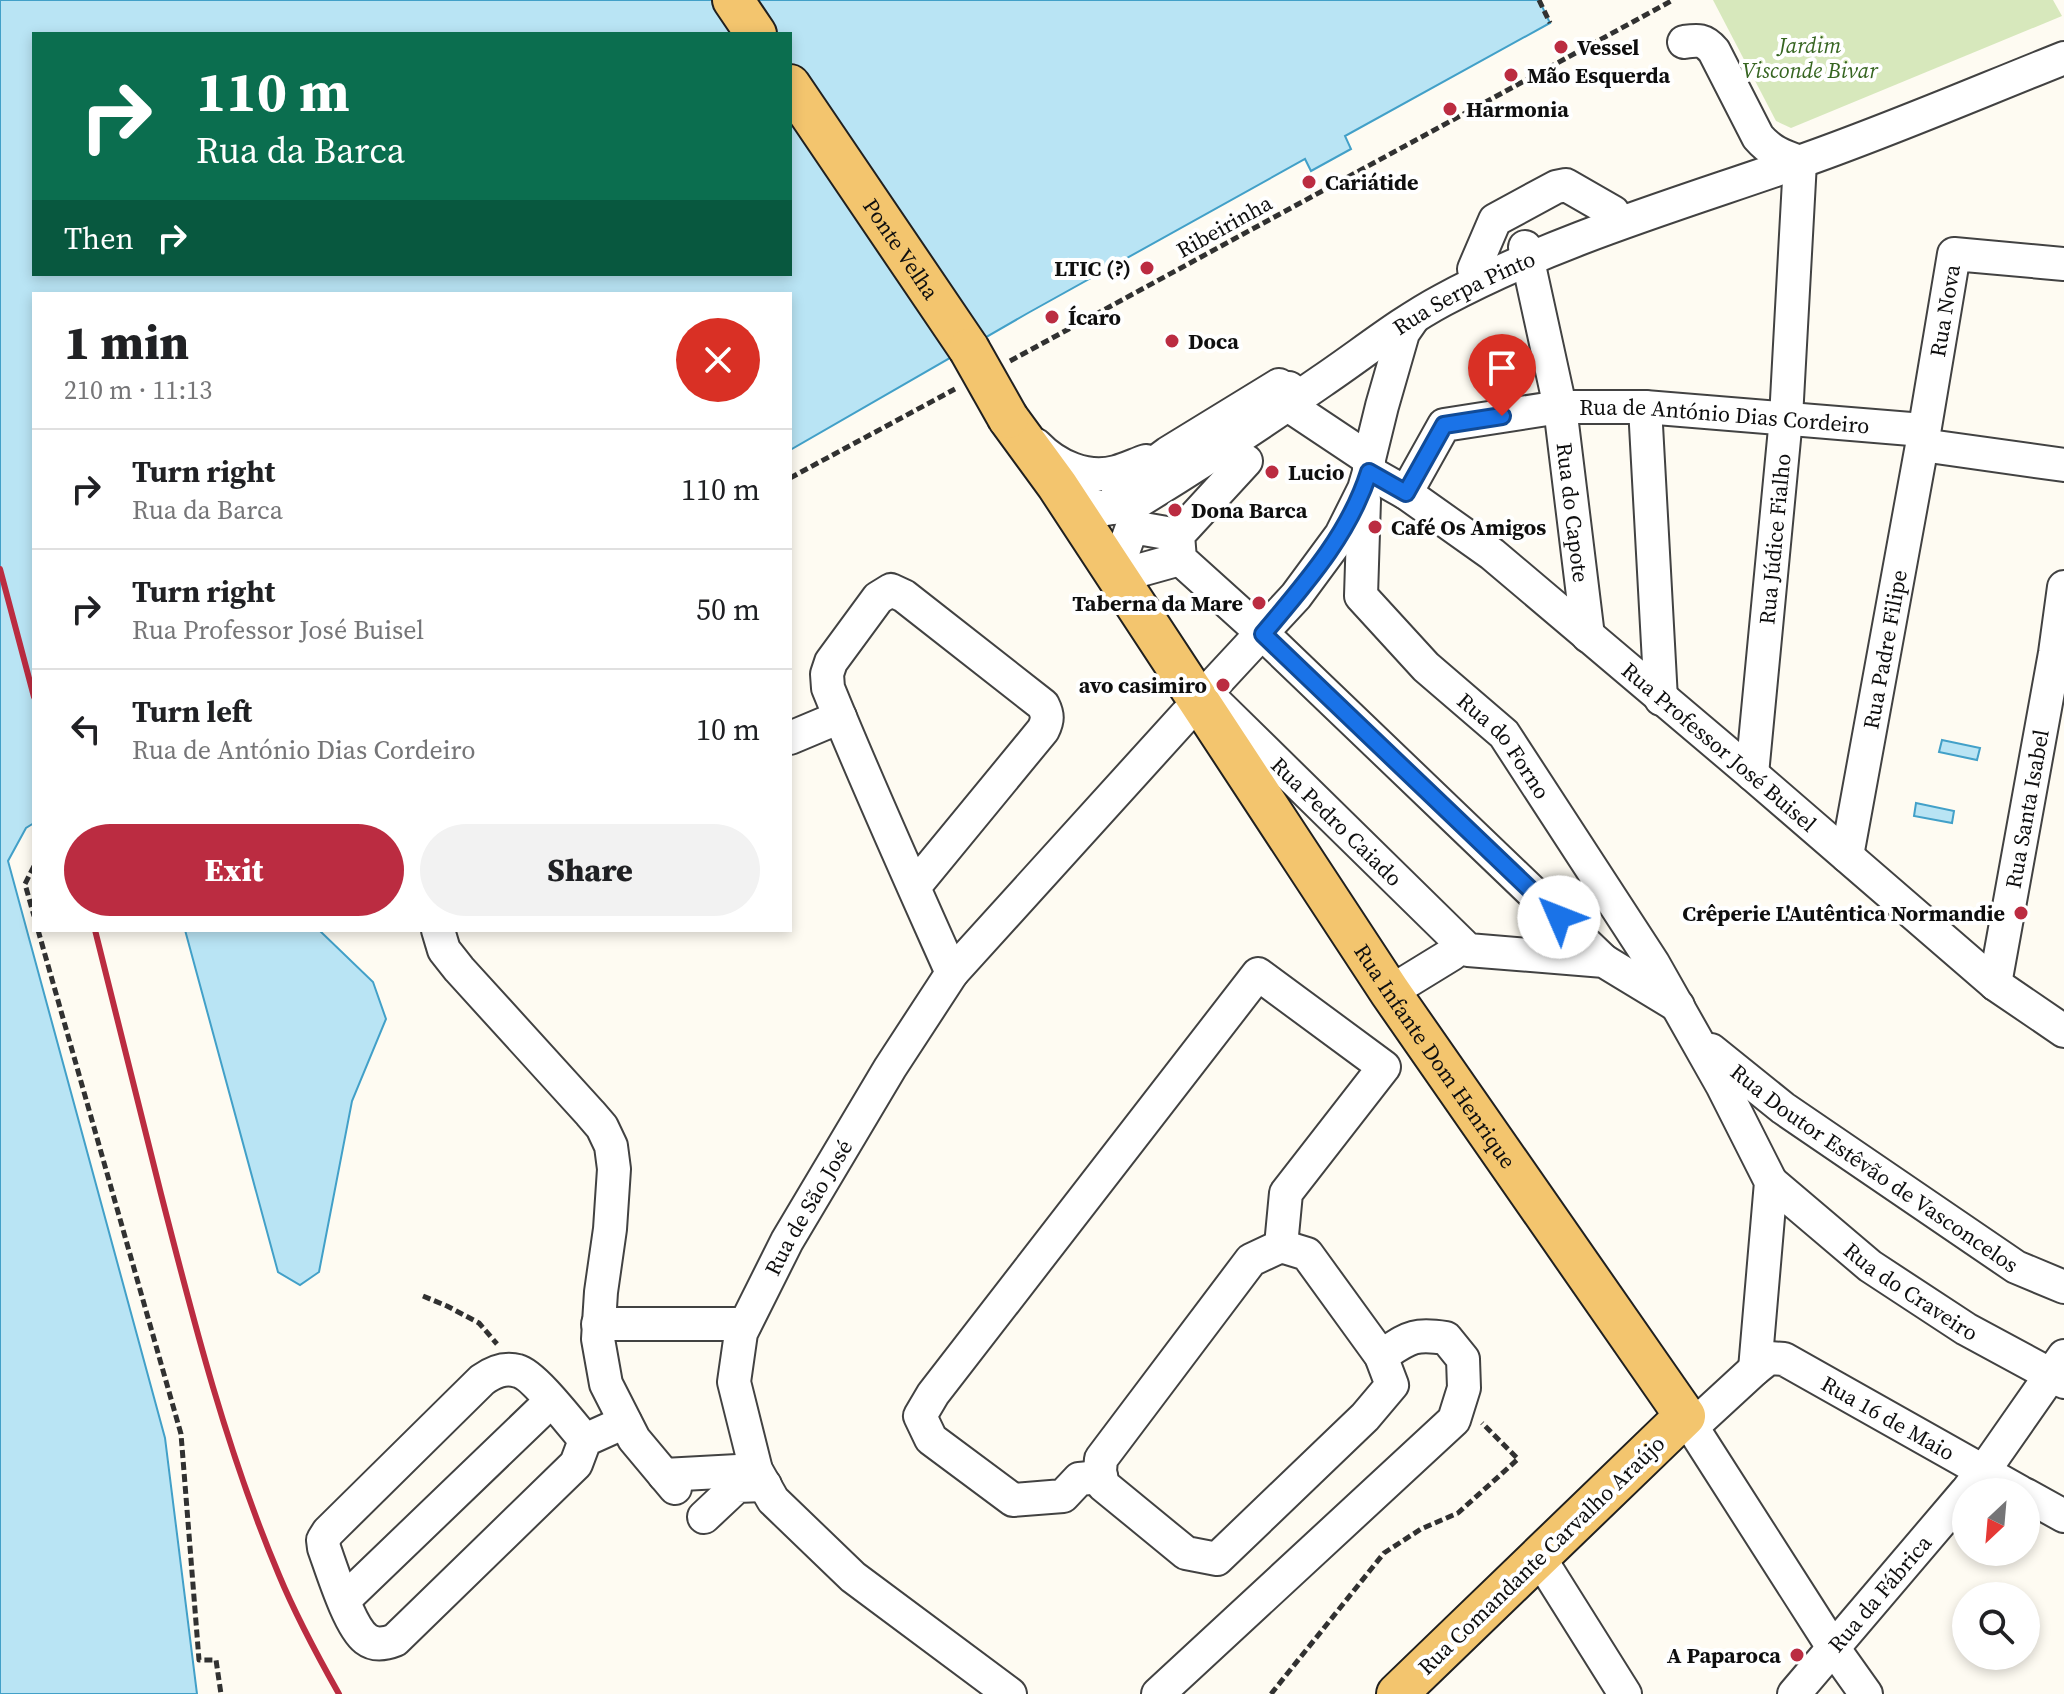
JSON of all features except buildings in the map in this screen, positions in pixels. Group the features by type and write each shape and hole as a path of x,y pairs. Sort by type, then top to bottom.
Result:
{"main road":[{"path":"733,0 755,32"},
{"name":"Ponte Velha","path":"792,88 979,365 1010,416"},
{"name":"Rua Infante Dom Henrique","path":"1010,416 1123,581 1390,992 1689,1422"},
{"name":"Rua Comandante Carvalho Araújo","path":"1401,1693 1539,1557 1689,1422"}],"street":[{"path":"1684,42 1697,40 1708,43 1758,137 1780,156 1800,162"},
{"name":"Rua Serpa Pinto","path":"1168,453 1443,284 1474,269 1800,162 2064,58"},
{"name":"Rua Serpa Pinto","path":"1113,507 1134,504 1441,301 1526,253 1613,212 1698,181 1800,162"},
{"name":"Rua Júdice Fialho","path":"1752,774 1786,418 1800,162"},
{"path":"1474,269 1495,220 1556,187 1566,185 1613,212"},
{"name":"Rua do Capote","path":"1526,253 1560,407 1588,636"},
{"name":"Rua Nova","path":"1923,437 1954,254 2064,264"},
{"path":"1367,473 1403,333 1412,320"},
{"path":"1288,405 1286,396 1289,387 1316,363 1352,350 1369,355 1383,368 1382,406"},
{"name":"Rua Professor José Buisel","path":"1288,405 1367,473 1406,493 1492,554 1995,984 2064,1031"},
{"name":"Rua de António Dias Cordeiro","path":"1406,493 1444,425 1560,407 1645,407 1786,418 1923,437 2064,465"},
{"path":"1645,407 1661,699"},
{"path":"1010,416 1048,457 1084,473 1113,473 1168,453"},
{"name":"Rua Padre Filipe","path":"1847,856 1923,437"},
{"path":"1123,581 1110,558 1107,540 1109,514 1116,498 1129,482 1168,453"},
{"path":"1123,581 1179,547 1246,461"},
{"name":"Rua de São José","path":"1010,1694 853,1577 773,1500 760,1477 734,1382 741,1333 795,1228 890,1068 952,973 1296,596 1341,535 1367,473"},
{"name":"Rua do Forno","path":"1367,473 1361,596 1426,667 1504,734 1653,963 1722,1085 1771,1182"},
{"path":"1057,485 1073,499 1106,509 1113,507"},
{"path":"1123,581 1123,552 1132,527 1179,547 1263,634 1604,961 1678,1006"},
{"name":"Rua Santa Isabel","path":"1995,984 2060,654 2064,587"},
{"path":"914,887 1043,730 1047,714 1043,705 904,596 891,590 878,598 831,662 827,674 828,688 840,717 914,887 952,973"},
{"name":"Rua Pedro Caiado","path":"1196,704 1460,952"},
{"path":"792,737 840,717"},
{"path":"439,932 444,950 459,969 590,1113 602,1127 611,1146 614,1169 610,1229 598,1339 606,1384 634,1439 670,1482 760,1477"},
{"path":"1390,992 1460,952 1604,961"},
{"path":"1101,1477 1079,1479 1063,1496 1013,1500 931,1439 920,1416 933,1394 1258,974 1384,1067 1286,1193 1282,1235"},
{"name":"Rua Doutor Estêvão de Vasconcelos","path":"1694,1035 1725,1063 1808,1126 2016,1267 2064,1287"},
{"path":"1689,1422 1755,1369 1771,1182"},
{"name":"Rua do Craveiro","path":"1771,1182 1870,1266 1966,1329 2060,1371"},
{"path":"1281,1246 1307,1254 1393,1348 1392,1385 1365,1417 1217,1559 1186,1553 1103,1485 1101,1459 1251,1260 1281,1246"},
{"path":"598,1324 745,1324"},
{"path":"1158,1694 1454,1420 1464,1388 1463,1359 1446,1338 1422,1334 1393,1348"},
{"name":"Rua 16 de Maio","path":"1755,1369 1769,1358 1784,1359 1962,1478"},
{"path":"585,1440 520,1371 503,1369 490,1373 482,1380 323,1540 344,1600 364,1638 374,1644 395,1640 576,1464 585,1440 625,1422"},
{"name":"Rua da Fábrica","path":"1977,1478 2060,1371"},
{"path":"344,1600 551,1401"},
{"name":"Rua Infante Dom Henrique","path":"1689,1422 1866,1694"},
{"path":"704,1517 737,1486 760,1477"},
{"path":"2040,1503 2064,1516"},
{"name":"Rua da Fábrica","path":"1794,1694 1952,1509"},
{"path":"1539,1557 1625,1694"}],"path":[{"path":"1539,0 1550,23"},
{"name":"Ribeirinha","path":"792,477 979,365 1673,0"},
{"path":"32,870 25,884 32,909"},
{"path":"39,932 181,1434 199,1660 216,1660 221,1694"},
{"path":"423,1296 479,1323 503,1350"}],"green space":[{"name":"Jardim Visconde Bivar","path":"1713,0 2053,0 2062,16 1791,128 1776,121"}],"water":[{"path":"0,0 1539,0 1550,23 1345,136 1351,149 1311,171 1305,159 792,449 792,292 32,292 32,824 26,828 8,861 165,1438 197,1694 0,1694"},
{"path":"1942,740 1980,748 1977,760 1939,752"},
{"path":"1916,803 1954,811 1952,823 1914,816"},
{"path":"186,932 321,932 373,982 386,1019 352,1101 319,1272 300,1285 278,1272"}],"railway":[{"path":"0,569 32,689"},
{"path":"96,932 186,1291 243,1482 286,1590 339,1694"}],"place":[{"name":"Vessel","path":"1561,47"},
{"name":"Mão Esquerda","path":"1511,75"},
{"name":"Harmonia","path":"1450,109"},
{"name":"Cariátide","path":"1309,182"},
{"name":"LTIC (?)","path":"1147,268"},
{"name":"Ícaro","path":"1052,317"},
{"name":"Doca","path":"1172,341"},
{"name":"Lucio","path":"1272,472"},
{"name":"Dona Barca","path":"1175,510"},
{"name":"Café Os Amigos","path":"1375,527"},
{"name":"Taberna da Mare","path":"1259,603"},
{"name":"avo casimiro","path":"1223,685"},
{"name":"Crêperie L'Autêntica Normandie","path":"2021,913"},
{"name":"A Paparoca","path":"1797,1655"}],"route":[{"path":"1502,416 1444,425 1406,493 1369,472 1341,535 1296,596 1263,634 1559,917"}]}
